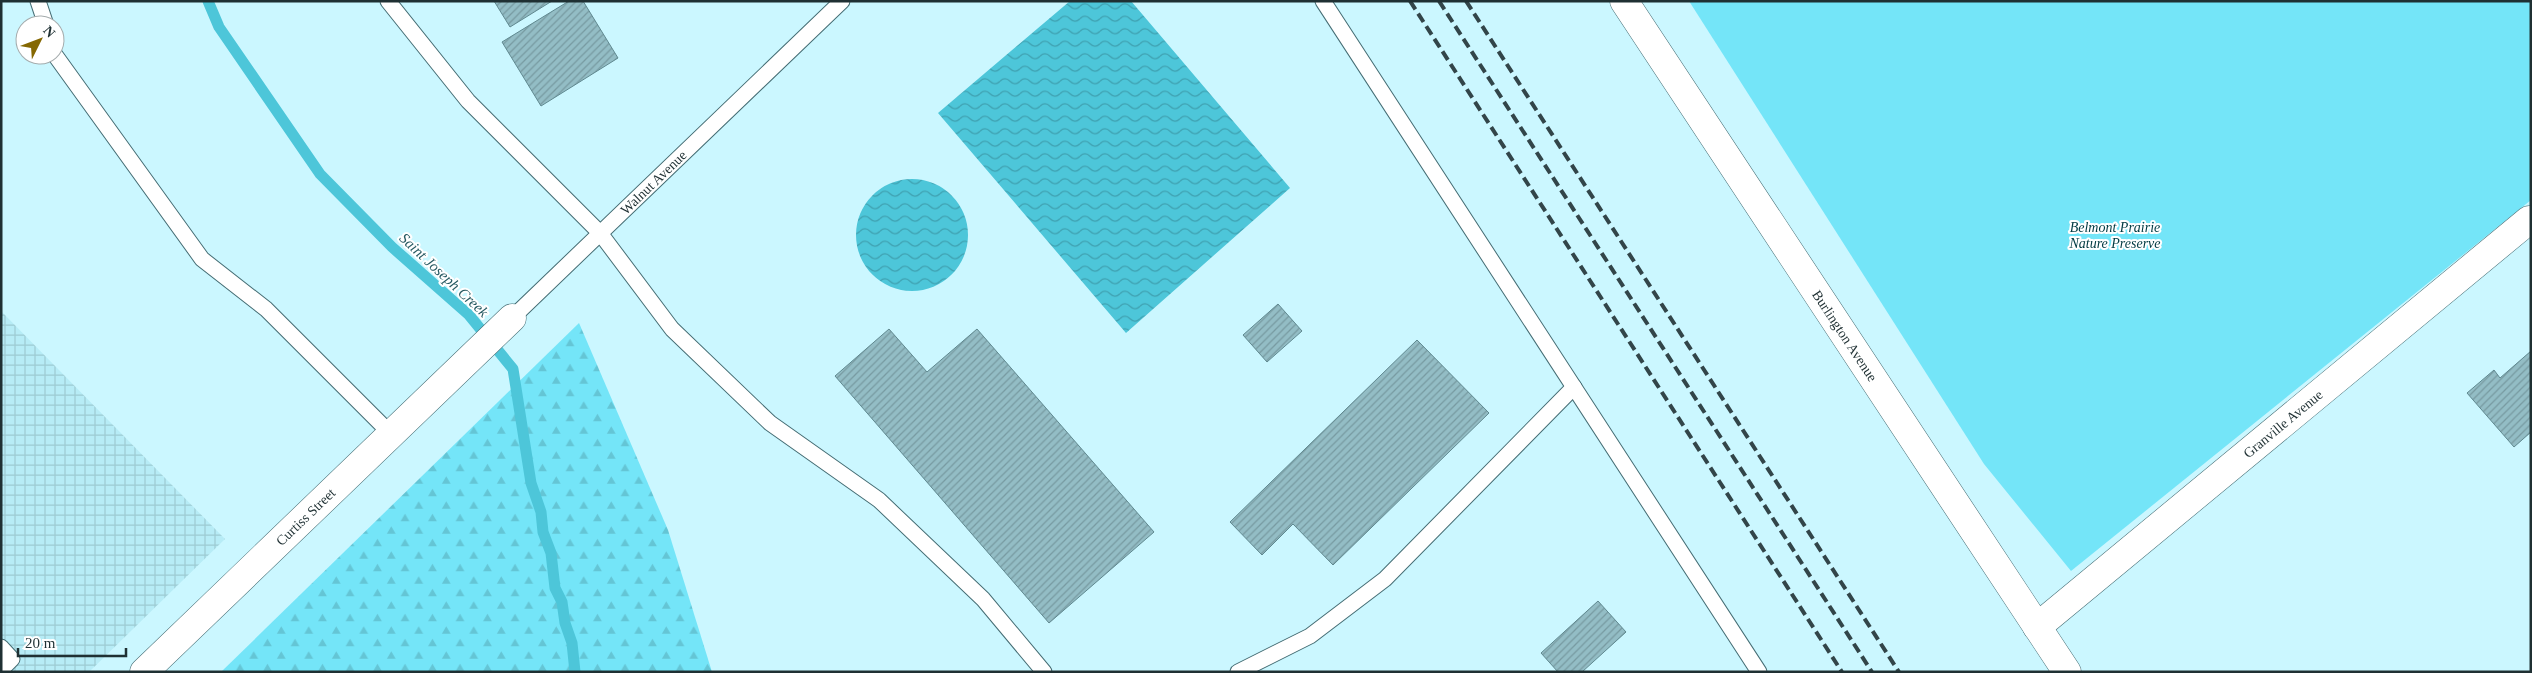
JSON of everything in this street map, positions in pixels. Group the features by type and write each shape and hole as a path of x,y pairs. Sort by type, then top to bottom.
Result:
{"street":[{"name":"Burlington Avenue","path":"1624,1 2067,672"},
{"name":"Granville Avenue","path":"2037,628 2529,220"},
{"name":"Walnut Avenue","path":"466,363 512,318"},
{"name":"Curtiss Street","path":"144,672 466,363"}],"lane":[{"path":"38,1 43,15"},
{"path":"388,1 468,101 600,233 672,329 770,423 879,500 983,599 1044,672"},
{"name":"Walnut Avenue","path":"512,318 842,1"},
{"path":"1324,1 1759,672"},
{"path":"62,65 202,259 266,309 392,434"},
{"path":"1238,672 1310,636 1385,579 1574,387"},
{"path":"1,647 12,659 1,670"}],"shaded area":[{"path":"1,311 225,539 89,672 1,672"}],"green space":[{"name":"Belmont Prairie Nature Preserve","path":"1689,1 2531,1 2531,200 2071,571 1984,464"},
{"path":"579,323 668,530 712,672 221,672"}],"water":[{"path":"1070,1 1131,1 1290,188 1126,333 938,113"},
{"path":"912,179 933,183 952,195 964,214 968,235 964,256 952,275 933,287 912,291 891,287 872,275 860,256 856,235 860,214 872,195 891,183"}],"building":[{"path":"494,1 552,1 510,27"},
{"path":"569,1 583,1 618,58 541,106 502,42"},
{"path":"1278,304 1302,331 1267,362 1243,335"},
{"path":"889,329 927,372 977,329 1154,532 1049,623 835,376"},
{"path":"1417,340 1489,413 1333,565 1293,524 1262,555 1230,522"},
{"path":"2531,351 2531,432 2514,447 2467,393 2494,370 2500,378"},
{"path":"1598,601 1626,632 1582,672 1558,672 1541,653"}],"waterway":[{"name":"Saint Joseph Creek","path":"208,1 219,27 320,174 392,247 469,315 513,369 531,483 541,512 543,532 551,553 555,588 562,602 565,623 572,643 575,672"}],"railway":[{"path":"1410,1 1842,672"},
{"path":"1439,1 1872,672"},
{"path":"1466,1 1899,672"}]}
